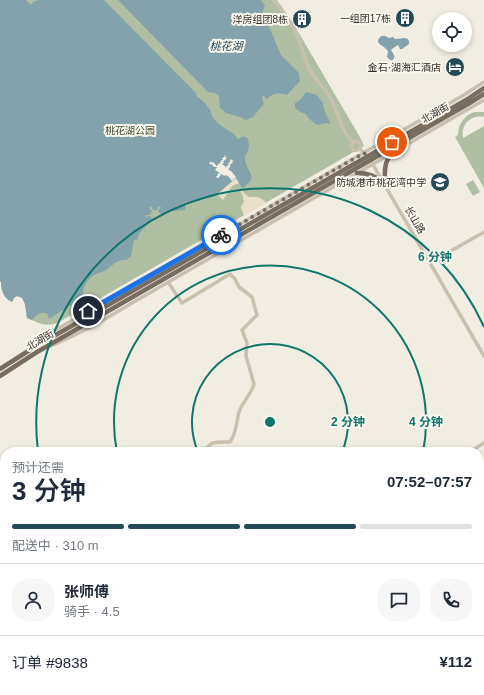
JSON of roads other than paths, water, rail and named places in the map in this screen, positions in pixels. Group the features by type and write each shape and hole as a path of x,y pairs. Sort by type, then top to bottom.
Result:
{"main road":[{"name":"北湖街","path":"0,369 33,348 369,158 484,88"},
{"name":"北湖街","path":"0,376 37,352 152,289 306,200 369,158 470,106 484,94"},
{"path":"385,183 384,169 386,162 398,144"},
{"path":"357,173 366,173 385,183"}],"street":[{"path":"274,0 295,29 308,67 330,97 349,139 354,143 357,142 360,144 360,149 356,151 352,149 352,145 354,143"},
{"path":"33,343 369,158 484,82"},
{"path":"306,200 357,173 369,158 390,155 470,106 484,100"},
{"name":"长山路","path":"360,149 369,158 385,183 484,356"},
{"path":"430,263 484,232"},
{"path":"152,289 168,282 197,263"},
{"path":"168,282 182,303 230,274 235,279 239,287 252,297 257,315 242,330 247,343 246,356 254,384 253,389 239,411 238,420 230,442 215,442 211,443 207,447"}],"water":[{"name":"桃花湖公园","path":"0,0 26,0 31,5 34,1 38,0 104,0 196,93 197,97 209,108 215,120 221,126 238,139 243,136 248,138 249,147 245,159 252,177 248,184 242,188 236,178 214,197 185,202 185,210 173,211 161,215 158,211 161,207 159,206 157,210 153,210 151,206 149,208 152,211 150,215 146,215 146,217 150,216 152,219 139,234 137,240 134,240 131,256 126,260 118,261 106,270 91,277 85,285 83,297 49,319 47,313 39,314 32,320 27,318 25,304 22,298 17,296 12,302 9,301 4,294 0,281"},
{"name":"桃花湖","path":"118,0 261,0 265,5 261,15 270,29 281,55 299,73 300,81 287,95 276,94 267,99 264,96 262,97 264,104 253,117 246,120 226,113 220,108 219,96 215,93 208,92"},
{"path":"381,36 389,38 393,37 395,39 405,38 408,39 409,44 402,49 400,49 398,45 392,49 394,58 390,60 387,57 387,50 378,42"},
{"path":"306,92 317,95 323,103 330,124 326,123 317,125 309,119 306,114 295,108 295,103 300,100"}],"place":[{"name":"一组团17栋","path":"405,18"},
{"name":"洋房组团8栋","path":"302,19"},
{"name":"金石·湖海汇酒店","path":"455,67"},
{"name":"防城港市桃花湾中学","path":"440,182"}]}
